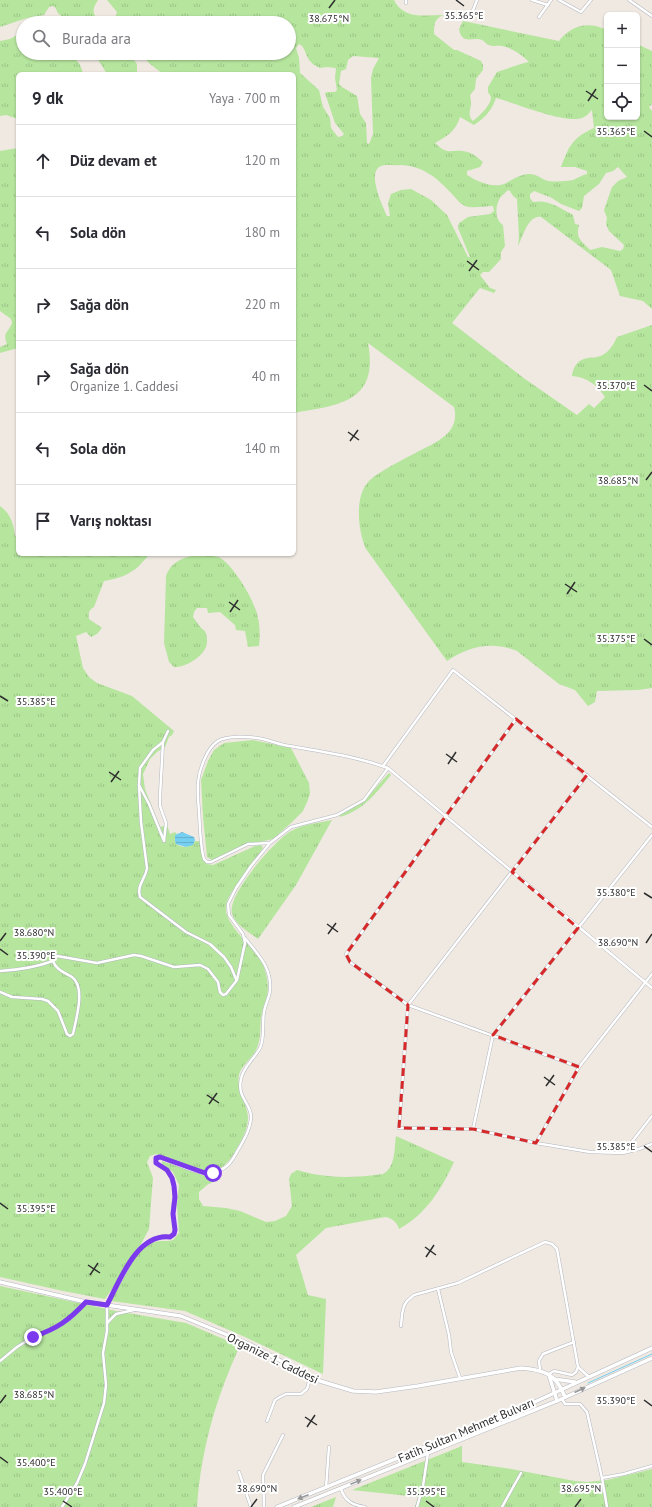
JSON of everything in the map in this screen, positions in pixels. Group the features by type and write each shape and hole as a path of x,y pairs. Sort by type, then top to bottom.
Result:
{"main road":[{"name":"Organize 1. Caddesi","path":"0,1282 86,1302 182,1316 249,1344 281,1360 310,1378 353,1391 376,1392 521,1368 540,1370 548,1374 562,1389 561,1399"},
{"name":"Fatih Sultan Mehmet Bulvarı","path":"277,1507 519,1409 652,1348"},
{"name":"Fatih Sultan Mehmet Bulvarı","path":"294,1507 561,1399 652,1358"},
{"path":"548,1374 554,1392 561,1399"},
{"path":"554,1379 576,1382"}],"street":[{"path":"472,13 477,0"},
{"path":"532,0 548,5"},
{"path":"539,17 551,0"},
{"path":"559,0 581,12 591,0"},
{"path":"629,0 652,16"},
{"path":"383,766 453,670 652,827"},
{"path":"516,719 346,954 346,957 350,962 408,1005 578,1067"},
{"path":"139,785 149,804 164,841 166,823 160,806 160,796 163,742 168,731"},
{"path":"270,843 248,844 211,862 207,862 204,859 197,790 198,778 201,766 208,752 218,741 225,739 258,738 284,745 302,747 367,760 388,768 578,928 652,988"},
{"path":"163,742 153,750 140,768 139,785 141,822 147,868 146,874 139,888 140,897 186,932 210,944 224,958 237,980"},
{"path":"62,1507 77,1483 85,1464 104,1403 106,1385 103,1353 107,1331 107,1305 132,1260 142,1246 157,1238 170,1237 175,1232 173,1214 175,1193 174,1182 167,1170 156,1163 156,1158 160,1157 198,1171 211,1173 229,1163 247,1134 251,1115 249,1108 242,1097 240,1082 242,1073 260,1047 264,1011 270,992 270,978 265,964 229,915 228,904 236,888 270,843 291,828 337,815 359,804 364,800 388,768"},
{"path":"587,776 408,1005 399,1128 473,1129 536,1143 590,1152 623,1153 652,1144"},
{"path":"473,1129 493,1036 652,835"},
{"path":"0,971 40,966 53,961 54,958 59,956 97,963 134,955 174,967 200,965 208,969 218,982 220,992 223,995 227,994 237,980 245,938"},
{"path":"0,992 12,997 42,999 48,1001 58,1011 68,1035 72,1035 79,1010 78,985 73,978 58,969 53,961"},
{"path":"536,1143 578,1067 652,974"},
{"path":"623,1153 652,1116"},
{"path":"402,1326 403,1309 414,1295 458,1283 545,1242 550,1243 557,1249 578,1367 576,1372 572,1375 554,1371 548,1374"},
{"path":"438,1289 449,1335 450,1352 460,1378"},
{"path":"0,1361 16,1347 33,1337 52,1330 70,1319 86,1302"},
{"path":"107,1323 116,1314 136,1310"},
{"path":"540,1370 539,1361 543,1354 574,1342"},
{"path":"578,1367 588,1377"},
{"path":"266,1421 275,1400 286,1394 301,1394 307,1389 310,1378"},
{"path":"561,1399 565,1404 580,1404 586,1412 602,1478 607,1507"},
{"path":"264,1507 263,1475 283,1435"},
{"path":"326,1488 329,1447"},
{"path":"417,1507 423,1486 428,1453"},
{"path":"602,1478 624,1474 652,1466"},
{"path":"239,1472 251,1507"},
{"path":"502,1507 521,1473"},
{"path":"341,1489 343,1494 351,1503 365,1507"}],"highlighted area":[{"path":"516,719 587,775 512,872 578,928 493,1035 579,1067 536,1143 473,1129 399,1128 408,1005 350,962 346,954"}],"green space":[{"path":"0,0 98,0 94,7 96,16 62,16 53,6 49,7 44,15 16,16 16,22 0,27"},
{"path":"107,0 394,0 403,11 409,14 422,16 444,15 436,20 434,34 454,50 481,61 483,65 483,70 476,79 475,89 470,95 470,116 473,121 489,104 491,97 488,92 488,87 497,72 529,62 517,52 509,48 491,46 479,39 465,39 460,34 459,29 463,21 559,41 569,31 581,26 587,25 604,29 604,120 640,120 640,45 652,51 652,104 649,107 652,111 652,309 643,301 620,296 611,270 541,217 536,217 529,223 518,246 517,199 508,190 501,196 496,210 498,220 503,225 505,246 501,252 501,259 489,272 483,272 480,275 490,288 496,290 494,293 480,288 452,323 525,379 577,415 589,404 594,408 605,397 591,382 572,376 577,364 581,360 601,356 607,352 612,347 617,337 652,325 652,688 638,690 597,691 595,702 588,706 575,690 559,684 517,651 508,648 499,646 481,647 464,652 447,661 366,549 359,524 359,504 364,487 373,477 445,436 454,424 454,407 368,343 370,363 368,378 362,389 341,403 296,413 296,72 160,72 146,60 296,60 296,48 296,16 116,16 117,12","holes":["299,44 304,48 308,58 315,65 320,68 336,68 335,78 337,90 335,92 325,93 335,123 344,134 342,136 338,137 331,128 330,118 323,107 319,90 300,73 299,58 296,48","353,56 379,58 373,69 371,78 373,134 369,144 367,143 366,123 360,114 357,96 339,84 341,71 346,69 348,60","496,98 552,116 574,119 582,118 592,110 594,128 581,135 572,143 566,153 561,167 575,167 587,171 587,174 573,180 565,181 548,181 534,174 528,174 503,184 487,184 467,175 467,171 480,167 483,162 469,153 462,151 447,151 435,143 453,130 460,117 474,125 482,120 488,113","385,165 408,166 422,170 434,177 465,206 493,206 494,211 490,214 468,217 459,223 458,228 470,257 468,257 447,215 431,200 411,189 401,190 391,194 388,203 390,216 387,216 375,182 377,170 381,166","618,167 627,177 618,181 612,187 604,210 607,218 606,224 609,231 624,245 623,249 620,251 602,247 590,250 579,237 579,225 575,224 573,215 549,203 538,201 533,202 530,198 530,194 534,191 579,211 582,208 584,196 599,184 606,173 613,171"]},
{"path":"16,36 16,60 76,60 80,65 82,72 16,72 16,118 6,115 0,116 0,41 10,39"},
{"path":"98,60 134,60 137,64 137,72 106,72"},
{"path":"16,148 16,349 0,353 0,347 7,344 5,337 6,332 12,323 11,319 0,311 0,151"},
{"path":"0,506 9,515 14,527 16,537 16,556 148,556 131,572 118,578 104,581 94,607 89,612 89,619 102,628 97,634 91,637 86,632 76,636 83,668 89,677 97,683 132,696 174,731 169,737 165,747 150,759 143,774 145,789 160,827 167,825 170,834 175,832 177,834 175,842 177,844 184,847 195,841 202,841 204,858 207,864 213,865 255,846 261,845 263,848 231,893 227,902 226,911 231,923 262,962 267,976 268,985 267,995 262,1011 258,1044 255,1052 242,1068 239,1075 238,1081 240,1091 248,1117 246,1129 241,1141 225,1165 214,1171 194,1168 156,1154 150,1156 147,1162 153,1178 149,1229 141,1244 128,1261 105,1299 0,1277"},
{"path":"187,557 218,557 233,570 244,586 256,611 260,632 259,646 248,647 245,631 236,630 235,625 220,612 208,613 207,608 197,608 193,617 205,631 207,643 204,651 193,661 183,666 174,667 169,662 164,643 166,576 172,566"},
{"path":"253,740 291,748 309,783 310,793 308,800 303,811 273,839 246,845 212,860 207,857 201,780 214,750 224,743"},
{"path":"389,773 391,775 369,800 356,810 340,817 340,815 362,803"},
{"path":"332,820 296,885 258,939 239,925 232,913 232,905 244,882 264,856 274,845 291,831 306,825"},
{"path":"396,1136 454,1162 438,1192 425,1209 409,1223 399,1229 394,1221 385,1217 326,1228 296,1255 308,1295 326,1299 323,1374 245,1337 185,1311 111,1301 134,1259 140,1252 154,1242 173,1240 179,1233 177,1205 179,1185 173,1172 162,1164 162,1161 217,1180 207,1185 199,1192 199,1199 203,1206 240,1211 266,1222 275,1221 286,1216 292,1206 289,1179 291,1174 297,1170 319,1175 340,1177 383,1174 390,1167 392,1162"},
{"path":"0,1286 116,1311 186,1323 240,1346 231,1365 211,1424 202,1465 197,1507 0,1507"},
{"path":"462,1446 462,1462 511,1469 575,1481 587,1482 607,1480 652,1469 652,1507 415,1507 418,1497 352,1490"},
{"path":"336,1497 333,1507 311,1507"}],"water":[{"path":"182,832 194,837 195,840 193,845 186,847 176,844 175,835"}],"waterway":[{"path":"588,1383 652,1354"}],"route":[{"path":"33,1337 52,1330 70,1319 86,1302 107,1305 132,1260 142,1246 154,1239 167,1236 170,1237 174,1234 174,1182 167,1170 156,1163 155,1161 157,1157 208,1174 213,1173"}]}
